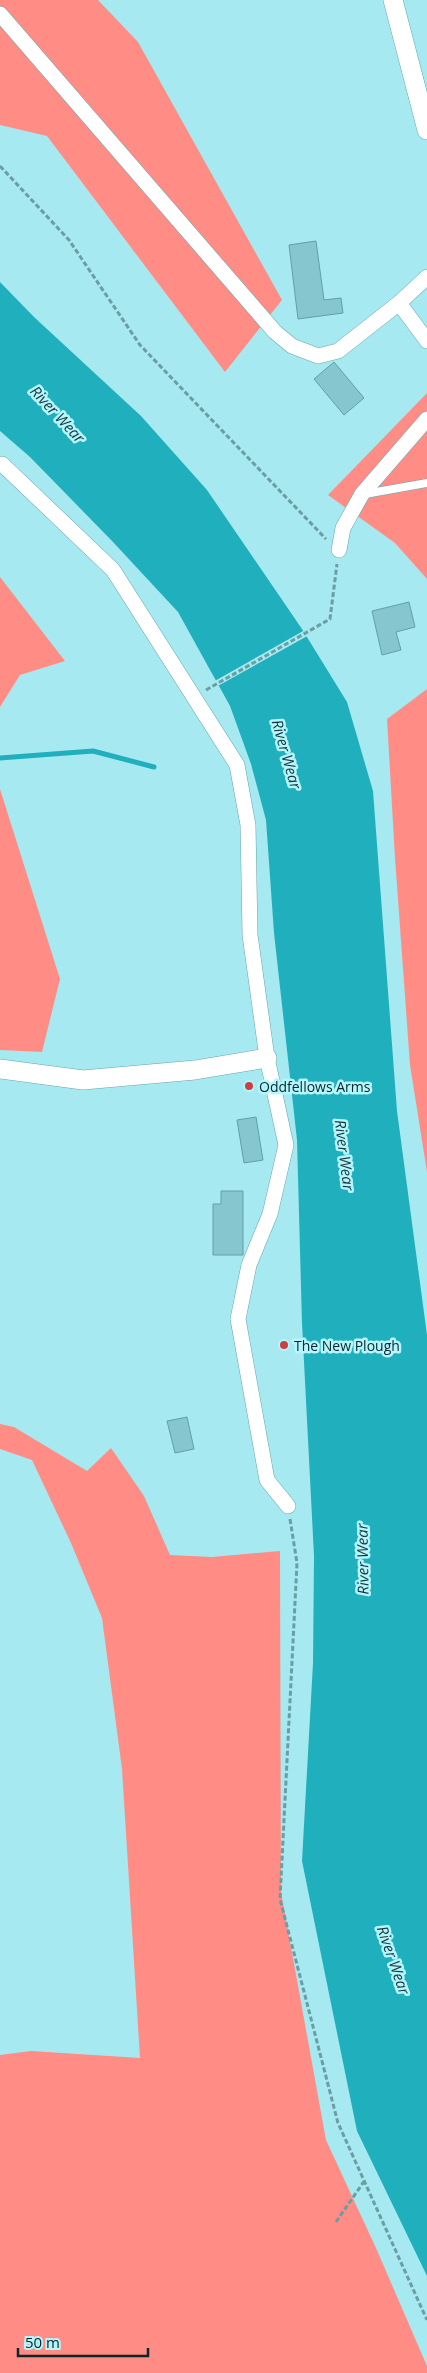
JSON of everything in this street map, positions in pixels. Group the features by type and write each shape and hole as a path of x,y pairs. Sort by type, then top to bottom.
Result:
{"street":[{"path":"393,0 427,130"},
{"path":"0,14 274,332 292,346 318,356 338,351 399,303 427,277"},
{"path":"399,303 427,341"},
{"path":"339,550 343,528 362,494 427,419"},
{"path":"2,464 113,570 237,765 248,825 250,935 267,1058 286,1145 270,1214 249,1265 238,1319 267,1480 288,1506"},
{"path":"0,1069 84,1080 195,1070 267,1058"}],"lane":[{"path":"362,494 427,483"}],"path":[{"path":"0,166 70,240 140,345 339,550 330,619 201,693"},
{"path":"288,1506 297,1563 280,1900 338,2123 427,2320"},
{"path":"336,2222 365,2180"}],"shaded area":[{"path":"0,0 98,0 138,42 282,300 225,372 47,136 0,125"},
{"path":"427,393 427,579 395,543 328,495"},
{"path":"0,577 65,661 20,675 0,707"},
{"path":"427,689 427,1172 410,1065 387,719"},
{"path":"0,789 60,979 42,1052 0,1050"},
{"path":"0,1424 14,1427 87,1471 111,1448 144,1496 170,1555 212,1557 280,1551 281,1892 326,2140 376,2248 427,2366 427,2373 0,2373 0,2055 31,2051 140,2058 122,1769 102,1618 71,1543 32,1460 0,1449"}],"water":[{"name":"River Wear","path":"0,282 34,317 141,416 207,490 302,629 347,702 373,791 397,1111 427,1335 427,2276 357,2131 302,1861 313,1663 314,1556 302,1323 297,1140 274,933 266,820 251,764 230,706 178,612 30,457 0,431"}],"pier":[{"path":"305,630 309,635 216,687 213,682"}],"building":[{"path":"316,241 324,300 341,298 343,313 298,319 289,245"},
{"path":"334,362 364,398 344,415 314,379"},
{"path":"409,602 415,627 396,632 401,650 382,655 372,611"},
{"path":"256,1117 263,1160 244,1163 237,1120"},
{"path":"221,1191 243,1191 243,1255 213,1255 213,1204 221,1204"},
{"path":"187,1417 194,1449 175,1453 167,1421"}],"waterway":[{"path":"0,758 93,751 154,767"}],"place":[{"name":"Oddfellows Arms","path":"249,1086"},
{"name":"The New Plough","path":"284,1345"}]}
